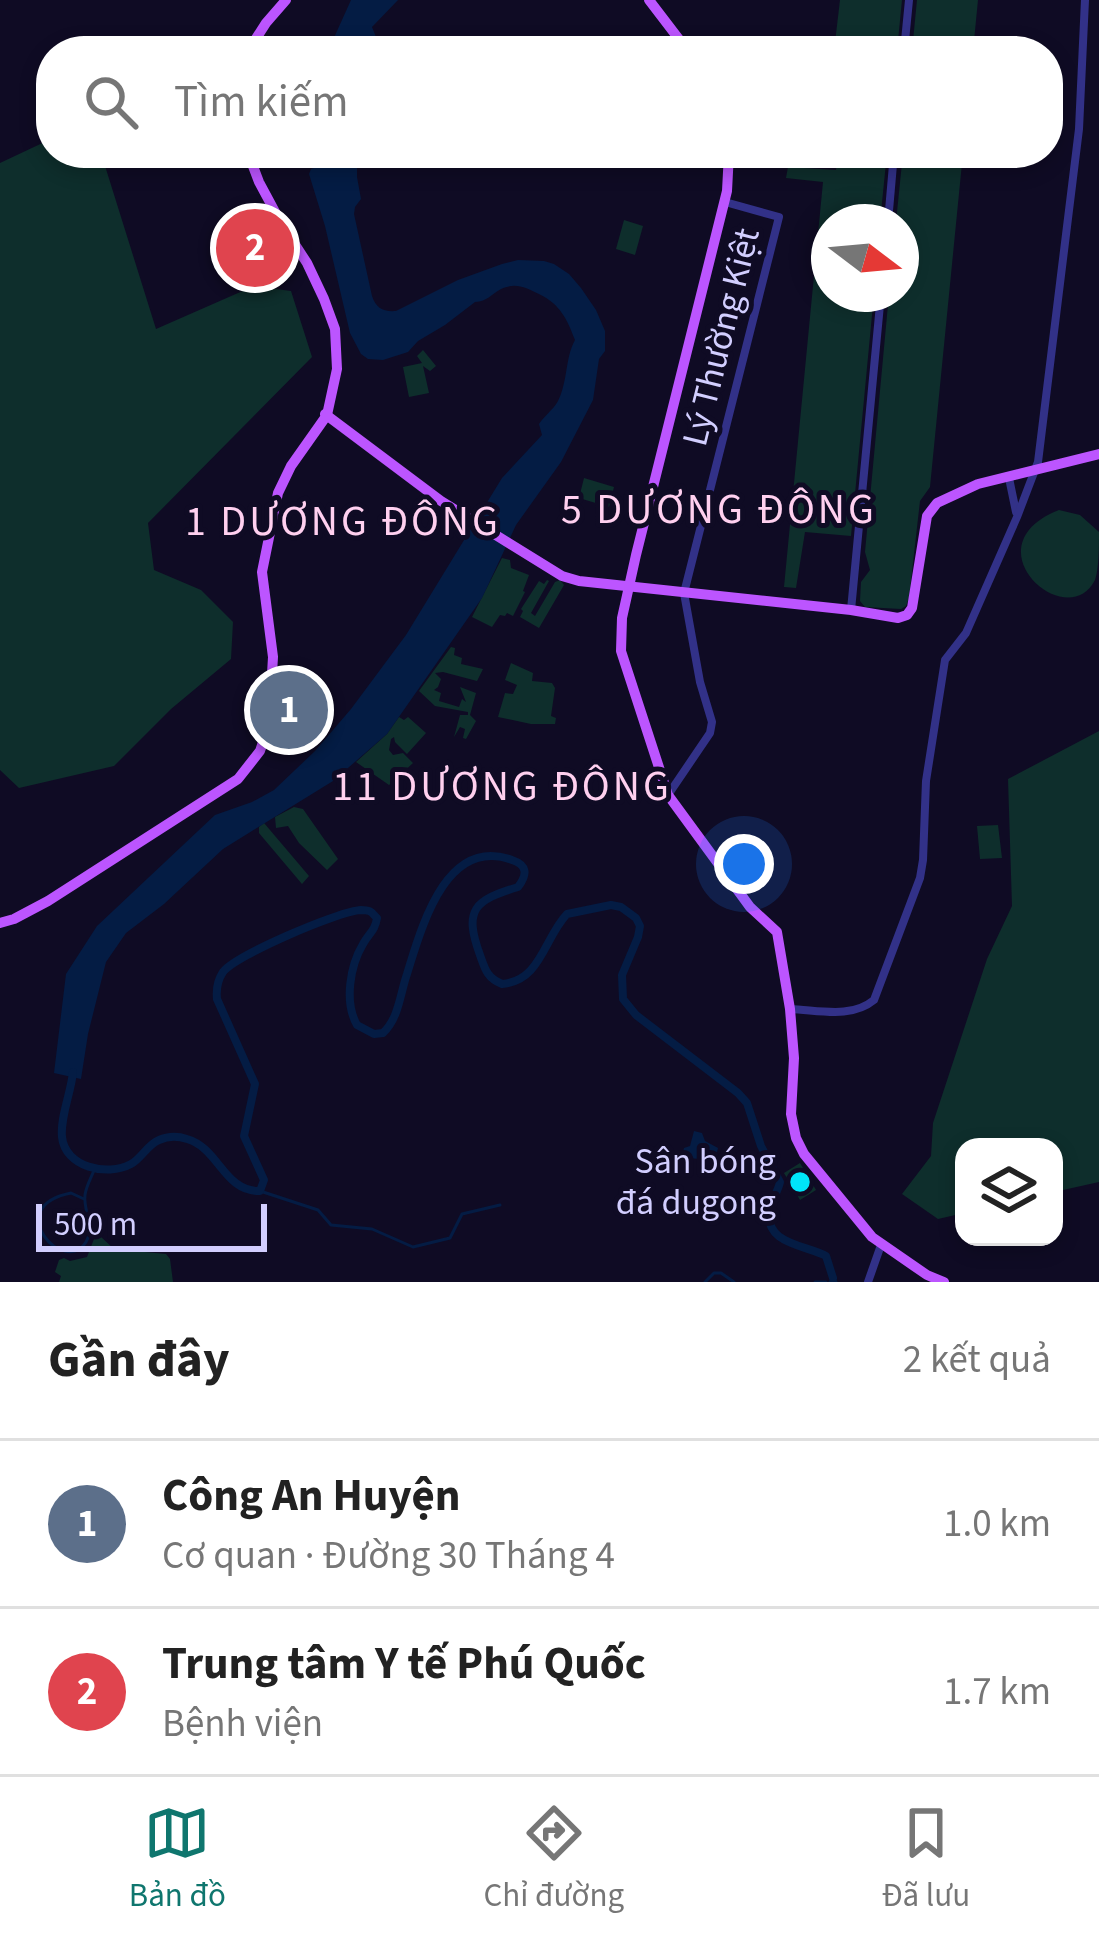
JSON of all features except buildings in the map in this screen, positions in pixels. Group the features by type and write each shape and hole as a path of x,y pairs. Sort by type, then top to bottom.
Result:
{"main road":[{"path":"258,36 286,0"},
{"path":"650,0 677,36"},
{"path":"0,920 47,899 237,777 266,725 270,660 260,580 265,541 279,481 326,409 337,369 333,324 312,273 255,168"},
{"path":"728,168 725,202 629,586 621,651 668,795 751,907 777,932 794,1058 790,1114 804,1154 881,1245 944,1282"},
{"path":"326,409 400,472 562,576 855,610 905,612 914,603 932,507 969,487 1099,454"}],"street":[{"path":"905,36 909,0"},
{"path":"790,1009 861,1010 874,1000 920,878 926,781 945,660 966,633 1038,461 1079,129 1085,0"},
{"path":"890,204 893,168"},
{"name":"Lý Thường Kiệt","path":"668,795 708,739 712,722 684,593 779,217 725,202"},
{"path":"855,610 880,312"},
{"path":"1010,478 1018,517"},
{"path":"868,1282 881,1245"}],"green space":[{"path":"840,0 902,0 898,36 836,36"},
{"path":"917,0 978,0 974,36 913,36"},
{"path":"36,146 36,168 106,168 156,329 254,286 291,291 312,357 148,523 154,570 201,590 233,622 231,659 114,766 19,788 0,770 0,163"},
{"path":"788,168 885,168 882,204 821,204 823,182 786,178"},
{"path":"901,168 962,168 930,487 920,501 906,606 865,607 860,601 861,582 870,570 865,552 887,312 919,312 919,204 898,204"},
{"path":"624,220 643,226 635,255 616,249"},
{"path":"811,307 811,312 872,312 851,536 805,532 796,588 784,587"},
{"path":"423,350 436,366 430,371 423,366 429,393 409,397 403,367 422,363 417,356"},
{"path":"584,478 614,487 609,507 579,498"},
{"path":"1059,510 1080,515 1099,532 1095,580 1082,594 1065,597 1047,592 1023,562 1022,544 1033,526"},
{"path":"502,558 510,560 511,568 529,575 513,616 500,615 492,627 472,617"},
{"path":"547,580 531,613 535,616 555,582 564,585 539,628 520,617 521,609 539,581"},
{"path":"451,647 462,658 461,664 483,669 477,681 435,673 441,679 434,690 441,693 439,701 459,707 462,699 466,702 460,687 476,693 470,715 476,721 466,739 460,727 454,737 460,715 468,712 435,706 419,691"},
{"path":"511,663 533,673 532,681 552,683 555,724 498,717 505,693 513,694 517,685 505,680"},
{"path":"399,717 408,717 426,733 407,754 391,739 393,755 403,753 413,763 389,785 356,762"},
{"path":"1099,731 1099,1182 1063,1190 1063,1138 955,1138 955,1215 938,1219 902,1194 931,1156 933,1123 987,959 1012,906 1008,779"},
{"path":"294,807 303,809 338,859 327,870 288,826 276,828 275,817"},
{"path":"264,823 309,876 302,884 259,833"},
{"path":"998,825 1002,858 980,859 977,826"},
{"name":"Sân bóng đá dugong","path":"800,1163 816,1190 800,1200 784,1173"},
{"path":"101,1237 114,1249 166,1254 173,1282 59,1282 61,1276 55,1272 59,1260 87,1257 94,1239"}],"water":[{"path":"351,0 398,0 372,27 376,36 335,36"},
{"path":"357,168 361,199 354,214 372,296 387,311 518,260 544,261 569,274 596,310 605,331 593,400 561,462 516,525 482,598 387,734 333,781 223,849 126,933 106,962 81,1079 54,1073 66,974 97,926 215,815 274,790 315,751 406,635 502,478 542,435 539,424 556,404 563,386 575,340 572,332 552,302 521,287 506,287 475,302 408,352 383,360 361,354 350,333 311,169"},
{"path":"694,1131 718,1148 715,1161 682,1157"}],"waterway":[{"path":"73,1072 62,1137 79,1162 99,1169 121,1168 159,1140 180,1137 207,1151 238,1185 260,1191 264,1180 244,1136 255,1084 217,999 223,972 247,955 311,926 349,912 369,911 377,918 355,963 351,1006 357,1025 374,1034 383,1033 396,1013 420,933 440,890 470,861 489,856 512,860 523,867 518,887 483,902 473,917 475,939 490,976 502,984 525,975 567,914 611,905 636,918 640,926 622,975 623,999 636,1015 747,1103 761,1146 780,1182 770,1210 773,1230 788,1242 826,1256 833,1278"},
{"path":"84,1199 71,1193 50,1201 40,1211 39,1224 53,1246 76,1251 86,1242 85,1195 95,1168"},
{"path":"260,1191 318,1210 331,1225 372,1229 413,1247 450,1238 462,1214 500,1205"},
{"path":"705,1282 714,1273 734,1282"},
{"path":"830,1282 833,1278 836,1282"},
{"path":"815,1282 826,1282"}],"place":[{"name":"Trung tâm Y tế Phú Quốc","path":"255,248"},
{"name":"Công An Huyện","path":"289,710"},
{"name":"Sân bóng đá dugong","path":"800,1182"}],"district":[{"name":"5 DƯƠNG ĐÔNG","path":"719,510"},
{"name":"1 DƯƠNG ĐÔNG","path":"343,522"},
{"name":"11 DƯƠNG ĐÔNG","path":"502,787"}]}
